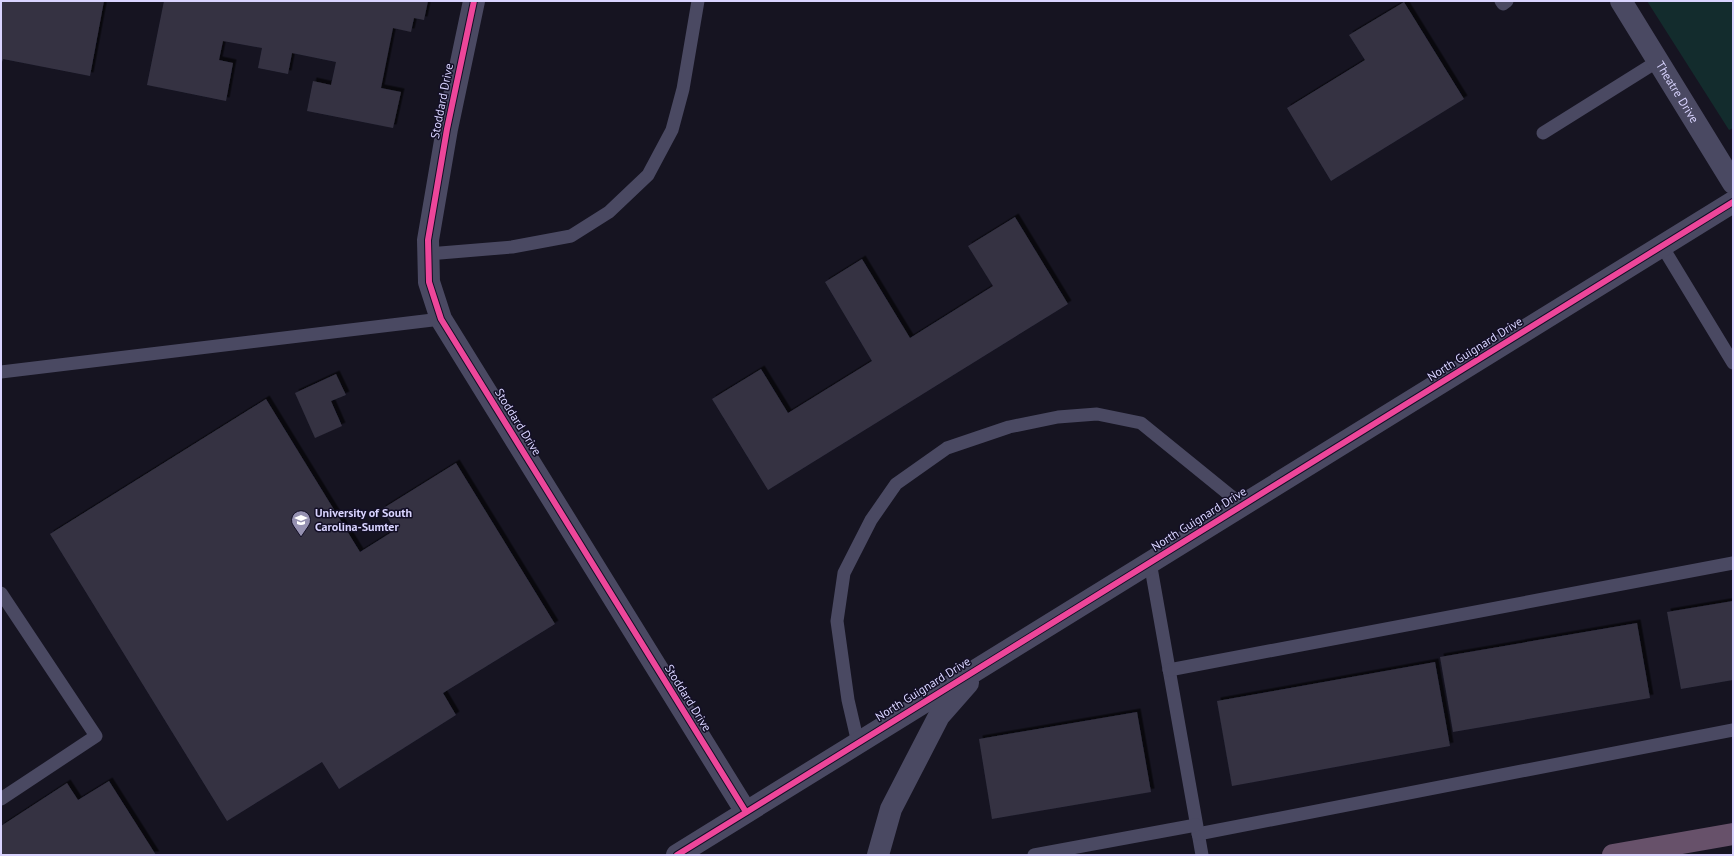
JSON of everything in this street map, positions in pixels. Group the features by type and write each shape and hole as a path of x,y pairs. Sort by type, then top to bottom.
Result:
{"highway":[{"path":"1613,855 1733,834"}],"street":[{"name":"Stoddard Drive","path":"474,1 447,129 428,240 429,282 441,319 746,812"},
{"name":"Theatre Drive","path":"1621,1 1733,182"},
{"name":"North Guignard Drive","path":"677,855 1733,202"},
{"path":"878,855 891,809 939,716 984,664"}],"lane":[{"path":"428,254 512,247 571,236 609,212 648,175 672,130 683,90 698,1"},
{"path":"1501,1 1503,4 1507,1"},
{"path":"1543,133 1658,61"},
{"path":"1662,246 1733,363"},
{"path":"1,372 441,319"},
{"path":"858,743 848,700 837,621 844,573 871,520 896,484 947,448 1009,427 1058,417 1097,414 1141,423 1242,506"},
{"path":"1150,562 1202,855"},
{"path":"1169,670 1733,563"},
{"path":"1,593 96,736 1,799"},
{"path":"1034,855 1197,829 1733,730"}],"green space":[{"path":"1647,1 1733,1 1733,128 1729,130"}],"building":[{"path":"1,1 104,1 90,76 3,59 1,65"},
{"path":"164,1 428,1 424,20 414,18 411,32 393,28 381,88 401,92 393,128 307,111 313,81 331,85 336,62 292,53 288,74 258,68 262,48 223,41 219,60 233,63 226,101 147,85"},
{"path":"1404,2 1464,99 1331,181 1287,108 1365,60 1349,35"},
{"path":"1015,217 1068,304 768,490 712,399 761,369 788,413 872,361 825,282 862,259 910,338 993,286 968,246"},
{"path":"336,374 346,395 331,401 342,426 315,438 295,393"},
{"path":"266,399 360,552 395,530 382,509 456,463 555,624 443,693 456,715 339,789 322,762 227,821 50,534"},
{"path":"1733,601 1733,680 1681,689 1667,612"},
{"path":"1637,623 1650,698 1453,732 1440,657"},
{"path":"1435,662 1450,746 1232,786 1217,701"},
{"path":"1137,712 1151,792 992,819 979,739"},
{"path":"109,781 156,855 1,855 1,826 67,783 78,800"}],"cycle path":[{"path":"474,1 447,129 428,240 429,282 441,319 746,812"},
{"path":"677,855 1733,202"}],"place":[{"name":"University of South Carolina-Sumter","path":"301,537"}]}
